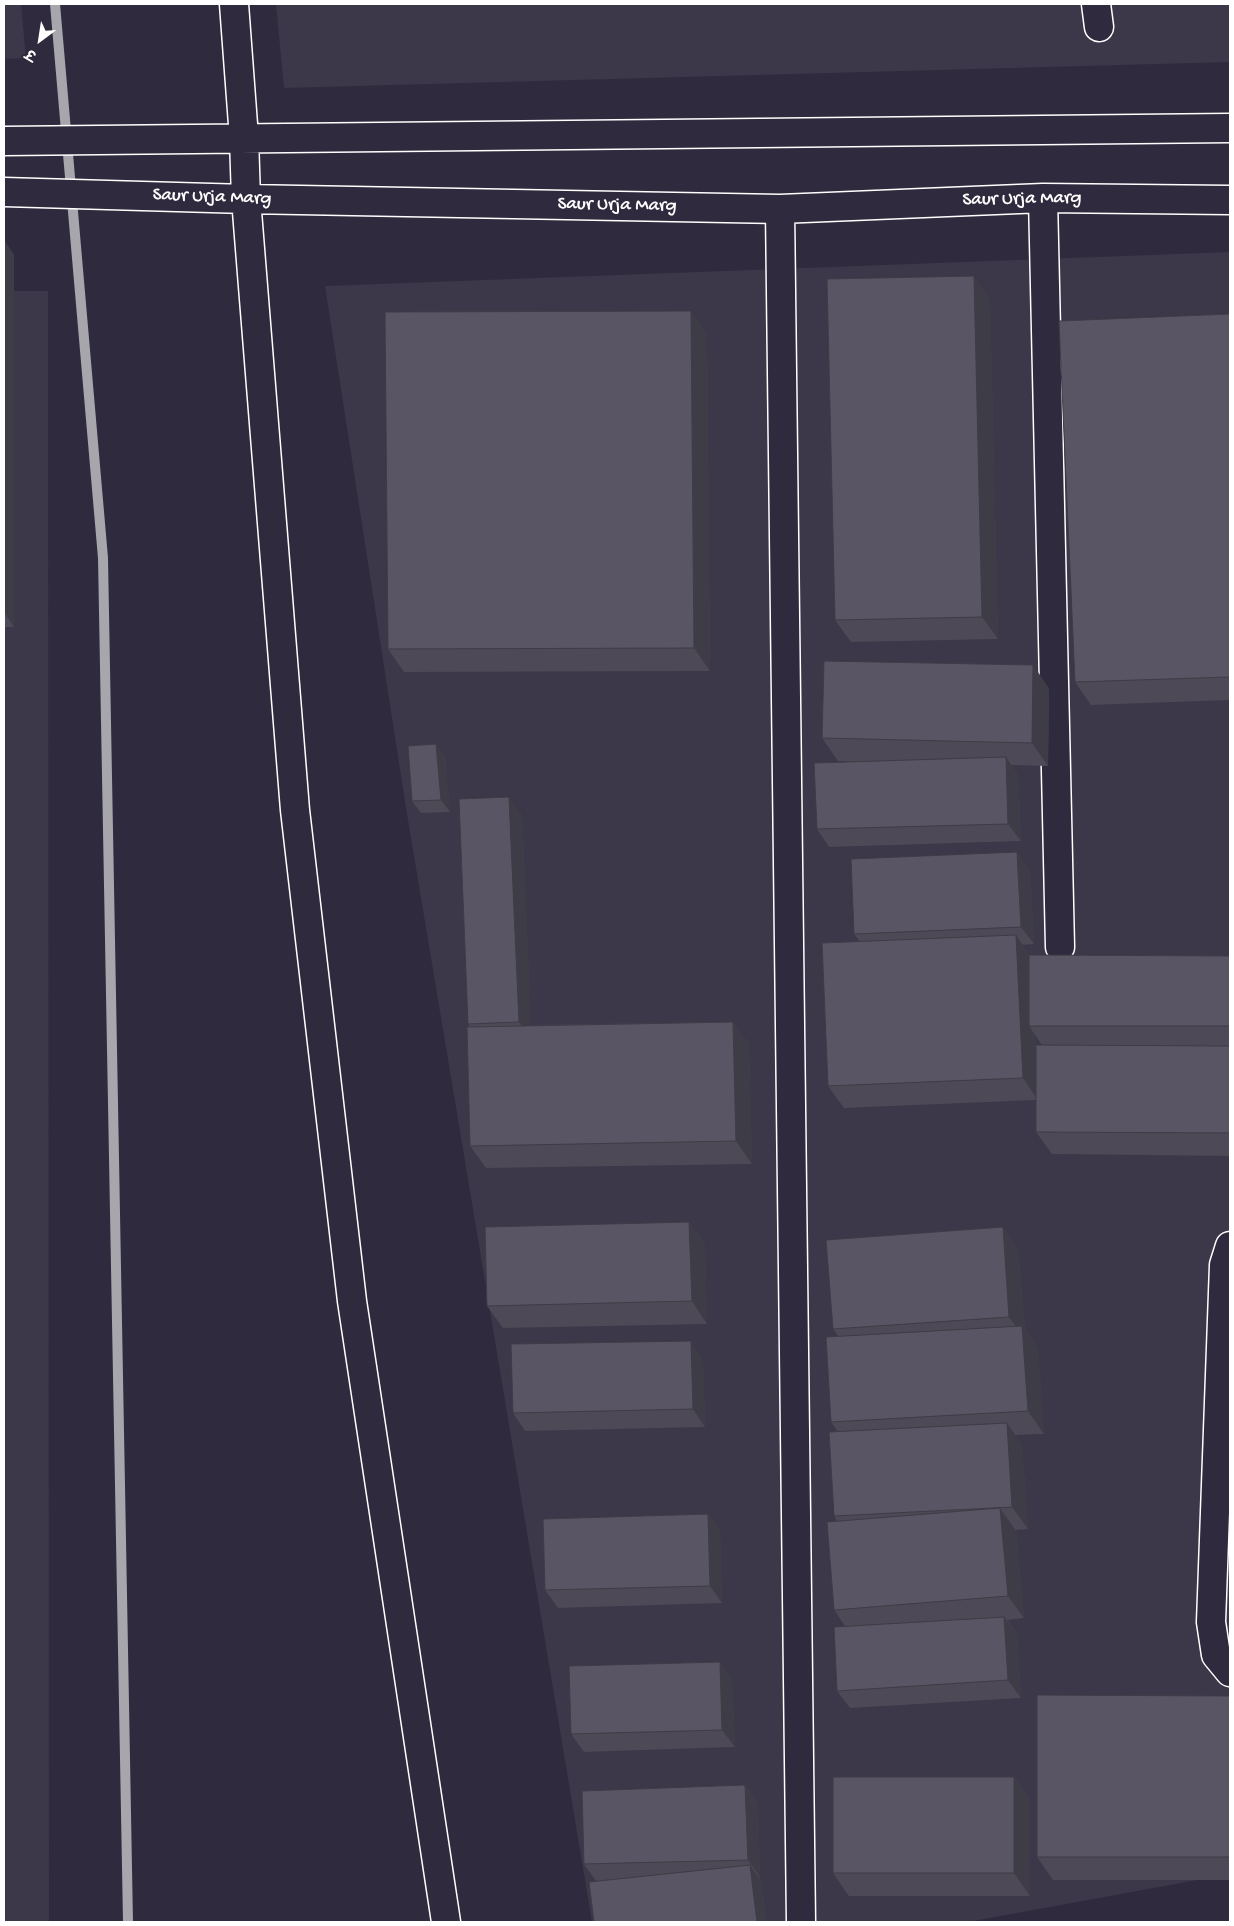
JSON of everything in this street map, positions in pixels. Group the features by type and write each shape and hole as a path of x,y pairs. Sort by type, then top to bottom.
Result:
{"street":[{"path":"234,4 244,138 246,199 294,800 352,1301 446,1922"},
{"path":"4,141 1230,128"},
{"name":"Saur Urja Marg","path":"5,192 246,199 780,209 1043,198 1230,200"},
{"path":"1043,198 1060,947"},
{"path":"780,209 801,1922"},
{"path":"1230,1246 1224,1265 1211,1622 1216,1655 1230,1672"}],"shaded area":[{"path":"4,4 21,4 26,58 4,59"},
{"path":"276,4 1230,4 1230,62 284,88"},
{"path":"1230,252 1230,1874 968,1922 592,1922 406,808 325,286"},
{"path":"4,291 48,291 49,1922 4,1922"}],"building":[{"path":"974,276 982,617 835,620 827,279"},
{"path":"691,311 694,648 388,649 385,312"},
{"path":"1230,314 1230,677 1075,682 1059,321"},
{"path":"824,661 1033,665 1032,743 822,738"},
{"path":"436,744 441,800 412,801 408,746"},
{"path":"1006,757 1008,824 817,829 814,763"},
{"path":"509,797 519,1022 468,1024 459,799"},
{"path":"1017,852 1021,927 854,934 851,859"},
{"path":"1016,935 1023,1078 828,1086 822,943"},
{"path":"1029,955 1230,956 1230,1026 1029,1026"},
{"path":"733,1022 736,1141 470,1146 467,1027"},
{"path":"1036,1045 1230,1046 1230,1133 1036,1132"},
{"path":"689,1222 692,1301 487,1306 485,1227"},
{"path":"1003,1227 1009,1317 833,1329 826,1240"},
{"path":"1022,1326 1028,1411 831,1422 826,1337"},
{"path":"691,1341 693,1409 513,1413 511,1344"},
{"path":"1007,1423 1012,1507 834,1516 829,1432"},
{"path":"1000,1508 1008,1596 834,1610 827,1522"},
{"path":"708,1514 710,1586 545,1590 543,1519"},
{"path":"1004,1617 1008,1680 837,1691 834,1627"},
{"path":"720,1662 722,1730 571,1734 569,1666"},
{"path":"1037,1695 1230,1696 1230,1857 1037,1857"},
{"path":"833,1777 1014,1777 1014,1873 833,1873"},
{"path":"745,1785 748,1860 584,1864 582,1791"},
{"path":"750,1865 757,1922 594,1922 589,1882"}],"waterway":[{"path":"55,4 103,558 128,1922"}]}
